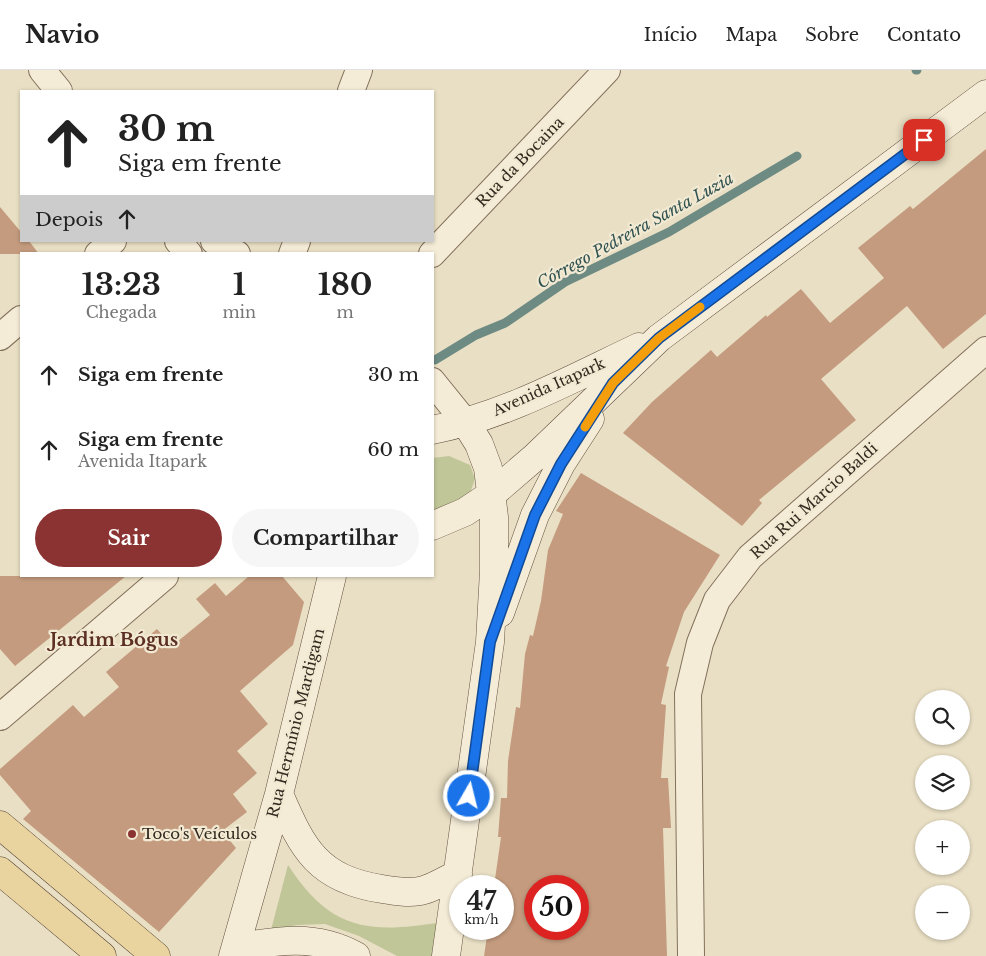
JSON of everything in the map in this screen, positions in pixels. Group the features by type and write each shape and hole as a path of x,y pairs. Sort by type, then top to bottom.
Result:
{"main road":[{"name":"Avenida Itapark","path":"434,525 465,512 492,494 659,338 986,94"},
{"name":"Avenida Itapark","path":"434,430 466,423 547,390 659,338"},
{"path":"490,642 535,515 561,464 613,383"},
{"path":"446,956 490,642 494,571 492,494 485,460 466,423"},
{"name":"Rua Hermínio Mardigam","path":"234,952 279,794 332,577"},
{"path":"279,794 298,837 323,868 357,885 392,891 423,891 458,874"},
{"path":"0,825 156,956"},
{"path":"0,870 102,956"},
{"path":"234,952 275,940 308,940 343,948 356,956"}],"street":[{"path":"42,70 58,90"},
{"path":"351,90 359,70"},
{"name":"Rua da Bocaina","path":"434,252 607,70"},
{"path":"100,252 112,242"},
{"path":"179,242 187,252"},
{"path":"0,337 20,320"},
{"name":"Rua Rui Marcio Baldi","path":"691,956 688,694 700,643 717,600 750,557 986,350"},
{"path":"434,383 466,423"},
{"path":"0,717 164,577"}],"green space":[{"path":"449,456 470,465 475,479 469,496 434,517 434,458"},
{"path":"288,865 304,887 320,903 336,915 354,923 373,927 393,927 442,922 436,956 397,956 359,936 325,924 297,925 271,930"}],"building":[{"path":"986,149 986,314 943,349 907,306 821,379 856,420 759,500 762,503 742,526 623,433 652,402 711,350 717,357 766,315 767,317 801,289 830,323 884,278 858,248 910,206 913,209"},
{"path":"0,207 20,231 20,242 30,242 37,252 0,254"},
{"path":"581,473 720,555 684,612 666,666 669,667 661,704 666,705 661,778 668,778 671,828 663,828 667,956 484,956 486,940 514,940 514,875 496,875 501,837 498,837 501,798 507,798 508,761 516,707 520,708 525,654 530,635 533,636 541,601 548,550 563,514 556,511"},
{"path":"0,576 125,577 15,666 0,649"},
{"path":"248,577 283,577 304,602 293,645 240,691 268,724 237,751 257,773 233,794 247,812 222,831 236,848 159,932 23,819 31,811 0,775 0,769 73,705 84,717 119,687 106,672 157,629 172,646 210,615 196,599 215,583 226,596"}],"waterway":[{"name":"Córrego Pedreira Santa Luzia","path":"435,360 476,335 505,323 565,282 669,232 797,156"}],"slow traffic":[{"path":"585,427 613,383 659,338 700,307"}],"place":[{"name":"Toco's Veículos","path":"132,834"}],"district":[{"name":"Jardim Bógus","path":"114,640"}],"route":[{"path":"469,796 490,642 535,515 561,464 613,383 659,338 924,140"}]}
